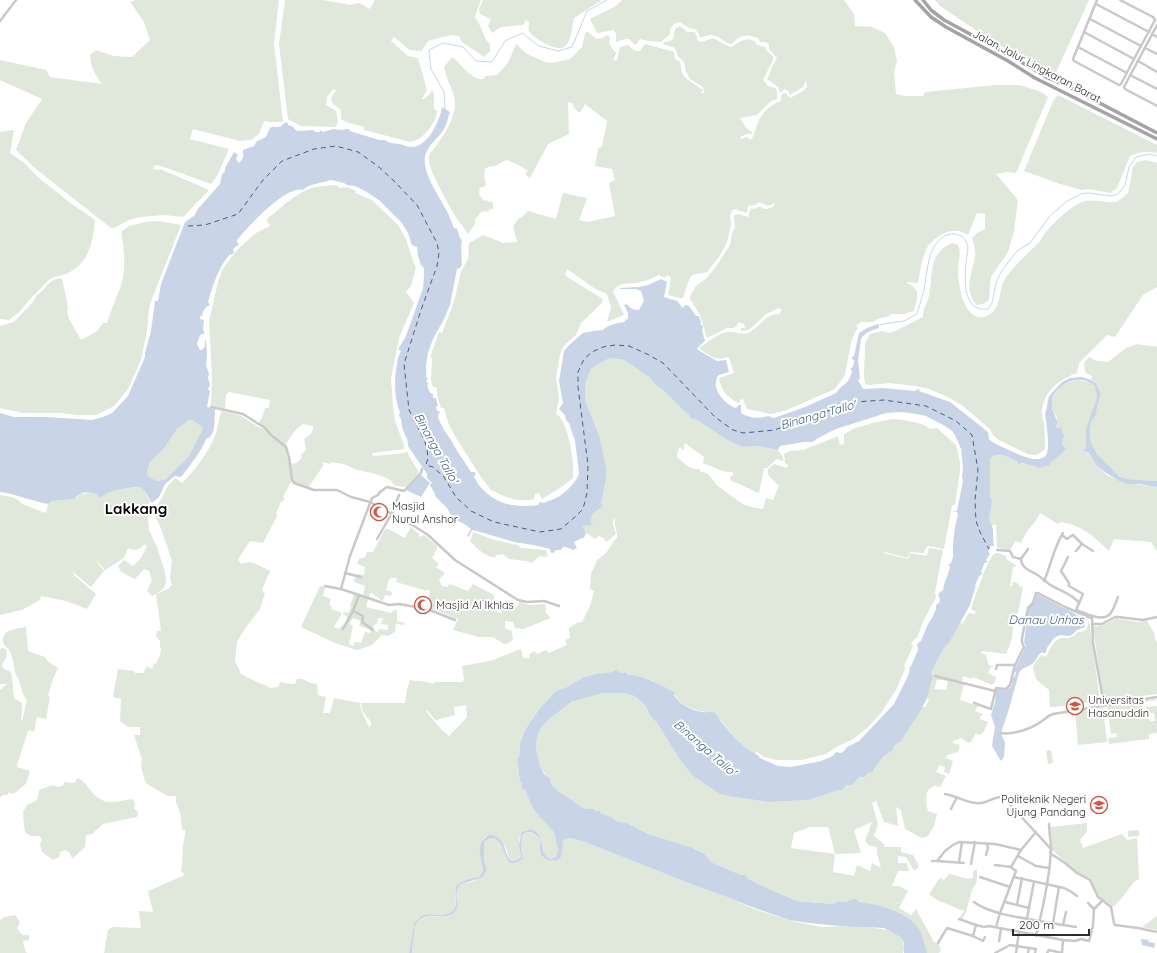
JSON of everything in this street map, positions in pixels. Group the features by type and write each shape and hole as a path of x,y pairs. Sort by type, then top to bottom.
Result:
{"main road":[{"name":"Jalan Jalur Lingkaran Barat","path":"915,0 931,17 946,27 1013,64 1035,78 1157,140"},
{"name":"Jalan Jalur Lingkaran Barat","path":"923,0 931,10 944,20 1048,78 1067,86 1157,133"},
{"path":"1117,119 1119,113"}],"street":[{"path":"0,21 16,0"},
{"path":"1098,0 1073,61 1119,86 1134,59 1143,47"},
{"path":"1120,0 1154,18 1155,21 1138,61 1124,86 1125,89 1157,106"},
{"path":"1096,4 1157,37"},
{"path":"1090,19 1157,54"},
{"path":"1150,33 1157,25"},
{"path":"1084,32 1134,59"},
{"path":"1078,47 1127,73"},
{"path":"1138,61 1157,72"},
{"path":"1130,75 1157,89"},
{"path":"211,407 243,414 264,427 286,447 289,457 292,481 314,490 337,490 352,497 370,502 428,535 455,560 518,600 527,602 544,601 559,606"},
{"path":"341,589 356,537 373,497 378,495 387,487 404,491 421,473 422,469"},
{"path":"377,538 392,514 399,495"},
{"path":"1044,581 1062,534 1067,539 1073,536 1093,551"},
{"path":"1076,551 1082,544"},
{"path":"1028,549 1021,560 1022,566 1050,585 1073,597 1079,604"},
{"path":"997,550 1010,552 1013,557 1021,560"},
{"path":"1068,557 1061,571 1069,583 1068,586 1083,594 1076,610 1092,620 1100,619 1111,613 1118,597"},
{"path":"345,573 361,577"},
{"path":"325,586 341,589 389,605 399,604 427,609 455,620"},
{"path":"974,703 991,709 996,688 1005,689 1010,685 1015,665 1024,647 1022,638 1028,608 1033,603 1036,593 1102,624 1115,617 1143,620 1157,617"},
{"path":"343,629 353,611 359,595"},
{"path":"353,611 363,616 362,622 373,630"},
{"path":"1092,620 1093,643 1104,705"},
{"path":"996,669 997,664 1015,665"},
{"path":"935,676 995,691"},
{"path":"1001,733 1012,734 1032,728 1053,714 1157,697"},
{"path":"946,794 975,804 984,803 996,797 1003,797 1051,849"},
{"path":"951,809 957,797"},
{"path":"1036,936 1049,868 1051,849 1049,824"},
{"path":"1011,867 1021,850 1036,832"},
{"path":"937,861 945,851 956,842 974,842 1021,850"},
{"path":"959,862 962,842"},
{"path":"971,864 974,842"},
{"path":"986,855 988,848 987,844"},
{"path":"1050,853 1077,873 1090,880 1098,897 1111,907 1115,925 1157,932"},
{"path":"1018,856 1036,866 1049,868"},
{"path":"932,861 964,863"},
{"path":"995,865 1011,867 1016,871 996,927"},
{"path":"1014,877 1059,887 1068,890 1077,896"},
{"path":"980,878 1010,887"},
{"path":"1017,905 1022,878"},
{"path":"1027,918 1034,882"},
{"path":"1053,923 1059,887"},
{"path":"959,919 984,927 996,927 1036,936 1063,940 1075,941 1082,939 1089,941 1093,926 1094,909 1102,901"},
{"path":"974,902 979,906 1000,913 1076,927"},
{"path":"1005,902 1029,908"},
{"path":"1088,903 1094,909"},
{"path":"1063,925 1066,912"},
{"path":"973,936 976,925"},
{"path":"938,943 948,928 973,936 983,941"},
{"path":"999,941 1001,929"},
{"path":"1016,953 1019,932"},
{"path":"982,945 984,937"},
{"path":"1047,952 1062,953 1063,940"},
{"path":"995,953 1010,945 1036,949 1035,953"},
{"path":"1028,953 1029,948"}],"shaded area":[{"path":"135,0 279,0 274,43 283,122 264,121 259,134 251,140 240,141 193,129 190,139 229,149 217,176 211,184 161,166 155,165 153,169 160,169 209,190 183,217 164,215 141,217 129,220 114,228 111,228 36,169 16,150 26,123 42,99 0,80 0,60 46,70 50,77 102,84 92,68 90,55 96,50 113,56 132,57 150,40 144,22 130,2"},
{"path":"285,0 322,0 349,5 359,3 370,9 375,0 481,0 475,17 485,38 490,44 490,51 484,57 462,42 459,36 451,35 428,41 421,51 410,50 394,37 391,41 408,56 418,58 427,90 422,99 430,94 432,89 434,95 434,110 437,110 434,121 424,135 415,141 410,142 364,130 364,127 341,119 341,110 332,103 331,98 336,90 333,89 327,97 326,105 336,111 338,123 336,127 301,126 288,119 279,44"},
{"path":"483,0 602,0 574,18 569,41 564,47 556,48 545,44 531,34 529,31 529,22 526,20 523,25 501,27 492,33 488,26 491,19 480,14 479,9"},
{"path":"622,0 844,0 854,14 855,26 872,27 885,33 894,47 897,61 894,72 896,94 904,96 923,96 925,92 996,85 1020,85 1041,92 1048,97 1016,173 1006,172 996,174 1018,200 1014,231 1008,252 991,277 989,300 983,304 977,305 970,294 969,288 975,255 975,248 972,238 977,233 985,229 985,214 977,213 968,235 959,231 946,232 928,245 920,269 918,283 907,283 917,291 914,311 904,314 891,314 890,316 877,319 873,322 861,322 856,326 858,328 851,343 845,375 835,389 787,410 771,414 747,409 743,399 738,403 734,401 723,390 719,378 734,373 730,360 728,357 720,359 712,357 699,348 725,332 743,334 748,333 756,328 766,318 774,314 779,314 782,310 779,308 766,314 749,330 741,331 741,328 745,328 744,324 738,322 734,328 727,328 707,338 700,315 690,299 690,296 696,286 708,277 730,245 732,233 735,227 735,215 738,214 748,217 751,208 754,209 759,207 767,209 774,206 775,203 768,206 759,202 755,205 748,206 747,213 734,209 732,211 730,215 731,225 727,242 719,257 707,272 692,275 683,298 668,295 671,278 668,275 664,278 659,275 642,282 622,284 616,287 613,291 624,315 607,322 611,307 607,294 594,288 567,269 565,274 567,277 603,299 602,303 581,323 576,335 563,347 556,378 559,398 556,414 564,424 570,443 573,463 573,478 542,499 539,493 535,494 534,499 531,500 517,500 491,490 456,438 449,425 444,408 441,408 437,395 437,388 432,386 432,358 430,357 439,332 442,333 454,302 461,271 468,259 469,243 483,235 503,243 517,242 513,226 518,219 528,211 556,219 563,193 587,198 579,220 588,222 615,216 609,183 615,180 612,169 595,166 598,148 602,147 607,121 585,104 580,113 574,108 573,103 568,102 569,134 548,144 530,178 525,174 528,171 507,160 495,166 486,168 484,176 486,184 484,187 480,187 479,194 484,201 491,201 493,204 493,209 490,209 488,212 484,211 480,213 475,219 475,224 468,234 456,217 443,193 434,176 429,161 430,153 450,123 455,107 454,96 444,67 451,58 454,58 467,72 479,79 483,79 486,76 497,75 508,63 516,44 527,54 545,62 552,63 570,59 582,47 587,31 596,39 608,35 610,38 609,44 616,53 613,60 617,60 620,47 628,45 635,51 640,51 645,44 674,52 675,59 680,62 684,76 703,91 700,93 704,93 703,87 690,79 684,62 678,56 675,48 663,44 664,42 670,41 674,37 675,29 680,26 687,32 695,32 698,41 702,42 713,38 730,47 748,39 754,41 757,45 765,47 773,56 773,60 763,80 768,86 776,88 777,93 777,99 770,102 757,115 740,118 746,128 752,132 752,134 747,134 740,137 741,139 747,137 751,140 761,117 771,106 781,101 781,95 786,93 790,98 807,87 806,80 803,87 790,95 785,89 780,93 778,87 767,79 777,58 769,49 769,45 766,42 760,42 758,38 744,36 738,38 732,44 729,44 713,35 700,38 695,29 689,28 680,22 674,24 670,29 670,34 661,42 640,39 636,45 629,39 616,42 616,34 614,30 597,33 590,19 616,6"},
{"path":"935,0 1089,0 1054,77 989,39 940,6"},
{"path":"1058,95 1157,145 1157,153 1143,152 1130,156 1117,188 1110,193 1089,189 1082,190 1024,171 1054,99"},
{"path":"14,130 10,153 23,162 39,178 69,202 95,220 89,251 81,264 68,273 50,279 19,312 9,320 0,319 0,132"},
{"path":"1146,160 1157,163 1157,287 1143,295 1115,337 1107,335 1079,363 1077,373 1058,383 1049,392 1045,398 1042,412 1045,449 1037,455 1028,454 999,440 993,435 990,429 963,406 950,398 929,389 889,383 870,385 865,384 865,343 870,334 882,331 890,333 923,317 924,309 929,296 933,265 935,259 944,247 952,243 958,245 960,254 958,269 962,296 968,310 978,317 986,317 994,311 1008,274 1059,219 1082,202 1116,202 1119,200 1128,193 1133,167 1137,162"},
{"path":"334,185 338,186 339,188 350,188 356,191 355,193 372,200 398,225 406,239 416,267 411,286 406,292 414,303 399,338 391,379 395,421 404,445 404,449 372,453 373,456 407,452 419,473 406,487 395,486 389,479 379,475 347,465 330,462 330,464 323,462 323,466 308,488 293,482 291,463 296,463 302,457 301,455 306,450 304,439 312,432 313,426 303,424 300,426 285,446 259,423 265,408 269,408 270,400 229,392 226,395 225,409 211,406 212,377 209,322 222,270 238,249 256,233 270,226 267,221 268,218 287,202 309,189"},
{"path":"159,221 181,225 149,308 147,331 141,360 128,389 114,406 96,415 23,413 0,408 0,326 14,322 48,284 53,280 62,279 69,319 81,340 97,331 103,323 107,323 122,282 124,257 121,232 129,226 145,222"},
{"path":"1137,344 1157,347 1157,481 1127,479 1120,477 1097,454 1091,443 1090,430 1092,420 1096,415 1101,394 1096,383 1091,379 1092,376 1085,372 1084,363 1089,357 1097,361 1108,362 1126,348"},
{"path":"610,358 624,360 639,370 664,391 689,415 690,418 697,420 733,443 743,447 757,446 778,450 783,457 783,461 777,459 767,468 764,468 759,493 731,481 730,477 733,475 733,472 721,471 703,464 704,457 685,443 684,450 681,449 681,447 678,449 677,457 685,464 706,473 715,483 747,506 763,509 766,498 773,500 779,486 768,475 768,469 774,464 787,468 788,465 784,462 784,454 790,451 803,450 836,437 838,437 840,445 844,444 844,434 855,428 892,419 922,424 931,429 937,428 956,445 960,462 955,504 952,506 944,549 928,546 924,553 910,552 907,558 881,551 908,559 910,553 927,556 929,548 943,550 935,592 936,598 924,619 917,638 911,643 913,646 896,690 880,714 867,728 852,740 838,746 826,754 802,760 776,760 764,757 757,752 753,754 732,735 715,713 703,712 686,706 677,699 674,693 651,680 627,674 625,672 612,672 584,677 567,687 556,691 540,708 525,730 520,743 518,769 520,782 536,811 546,824 554,831 558,850 556,857 550,859 543,854 541,840 532,830 526,830 521,834 519,840 521,858 511,861 504,844 490,834 484,838 480,852 483,871 479,877 468,879 457,884 455,906 452,911 444,915 423,915 414,923 409,953 104,953 108,930 112,927 141,928 139,911 153,912 148,891 185,875 181,871 185,830 182,830 176,796 168,796 146,783 141,766 142,759 134,735 140,735 140,727 128,727 120,721 121,699 113,697 118,669 134,671 135,673 143,673 147,666 152,669 154,663 156,664 161,649 160,641 156,636 157,631 161,631 156,594 168,589 172,585 170,577 172,561 154,512 155,508 167,487 175,478 182,483 205,455 215,436 221,411 239,415 265,429 286,449 291,482 283,497 285,500 281,502 276,513 277,516 263,543 250,541 238,559 241,564 249,562 270,571 262,590 265,593 260,609 237,642 235,661 241,674 270,688 278,687 280,682 295,684 297,679 303,679 310,683 317,684 318,695 326,697 323,713 329,713 334,698 360,703 361,710 368,726 371,726 371,722 363,712 361,703 405,703 410,680 433,684 435,682 462,682 464,680 462,666 490,661 521,649 523,658 530,658 529,654 535,651 537,654 546,650 549,653 567,645 565,640 570,638 569,628 582,622 590,606 594,591 590,589 591,574 597,560 605,554 617,537 615,518 613,524 616,534 606,542 604,538 599,536 595,539 586,533 583,527 585,525 592,524 590,518 601,504 606,480 606,469 604,465 600,438 585,400 585,384 591,369","holes":["466,705 467,717 449,736 426,711 427,710 436,721 455,715 454,707"]},
{"path":"1078,380 1092,384 1095,386 1097,391 1095,407 1086,430 1085,449 1096,465 1104,473 1118,480 1133,484 1157,487 1157,552 1151,542 1114,539 1109,551 1087,532 1068,523 1060,522 1058,524 1040,513 1021,543 1015,541 1009,550 997,547 996,525 995,524 993,526 989,519 990,458 1002,455 1021,464 1023,463 1036,467 1050,462 1061,454 1065,447 1062,443 1063,433 1059,426 1058,428 1056,427 1057,418 1051,405 1055,393 1061,386"},
{"path":"189,420 192,420 203,428 189,456 166,479 157,481 148,476 147,472 150,462 163,450 178,428"},
{"path":"140,487 150,501 147,510 149,530 157,547 165,572 166,582 164,588 152,596 147,591 152,580 149,571 144,569 135,579 121,572 118,566 124,560 133,566 141,558 147,546 144,544 141,548 137,549 128,548 124,558 105,570 97,561 104,571 91,587 74,573 74,571 73,572 74,575 96,594 87,609 66,601 41,596 40,600 22,610 0,615 0,495 12,497 22,504 46,513 48,504 52,501 75,499 80,494 90,493 96,494 99,498 107,493"},
{"path":"411,527 420,537 424,535 437,546 432,558 439,564 436,567 445,573 439,580 442,586 448,587 449,584 468,591 473,584 494,595 493,610 501,613 504,605 509,603 516,608 520,602 529,605 545,604 545,612 551,618 523,629 515,628 513,622 505,621 505,628 512,631 513,640 507,644 502,643 493,637 479,637 453,630 458,619 427,608 430,591 396,582 397,578 390,578 386,590 392,592 391,596 385,595 383,601 374,594 370,593 366,607 391,613 394,610 397,610 397,621 405,623 404,625 396,624 395,632 388,636 382,635 372,645 357,650 335,643 301,627 320,586 325,587 323,596 331,599 329,604 332,607 331,609 342,613 334,627 338,629 345,623 347,617 343,614 344,612 348,613 351,608 350,606 354,595 363,595 365,586 354,582 355,577 358,574 364,575 365,567 357,564 359,559 365,557 367,552 373,552 385,529 388,529 405,538","holes":["353,618 361,621 359,626 371,630 370,633 365,632 361,643 355,642 353,646 349,644 353,626 349,624","378,618 383,618 381,624 388,625 388,630 379,629 377,632 373,630 374,625 377,624"]},
{"path":"473,532 494,540 518,545 521,548 546,550 548,556 539,556 532,563 509,559 503,554 496,555 495,558 487,555 475,547 470,541"},
{"path":"998,553 1006,556 1007,560 1016,565 1013,567 1010,586 1013,586 1012,582 1018,583 1019,586 1023,587 1016,623 1013,624 1012,639 1006,654 982,651 981,653 986,655 989,666 995,667 991,667 988,673 996,677 995,682 992,685 973,677 971,679 963,676 961,683 964,684 960,700 978,706 975,711 983,714 983,716 981,715 980,719 988,722 983,733 979,735 976,733 971,742 968,743 962,738 953,741 953,743 960,745 958,752 947,755 946,758 953,761 949,774 944,772 945,767 939,765 936,772 946,776 940,787 934,786 928,790 927,793 926,800 928,811 937,814 934,826 928,836 922,838 905,829 901,810 896,807 898,826 884,822 876,801 872,803 878,824 874,836 884,844 884,847 901,847 901,852 913,855 919,866 915,871 906,857 898,856 898,863 907,863 909,871 898,871 892,886 899,886 908,891 899,908 911,915 916,909 934,942 938,944 941,949 939,953 926,953 923,937 907,918 897,912 861,902 856,899 832,904 797,901 756,883 747,878 746,875 741,875 711,862 699,851 691,847 648,834 627,823 616,821 592,809 583,808 558,791 551,784 550,778 545,774 540,766 536,748 537,738 540,730 546,722 571,702 603,693 624,693 634,696 646,707 680,760 692,775 734,797 769,802 809,800 839,790 847,785 853,785 858,778 862,778 875,769 884,756 893,750 895,745 901,741 922,707 925,707 929,700 927,698 931,682 931,673 960,622 962,624 969,613 974,614 976,612 971,609 978,589 991,557","holes":["937,680 944,680 948,682 946,690 934,689","872,822 865,841 869,845 877,847 881,868 872,863 870,871 857,865 854,876 833,872 835,854 861,853 854,830","810,827 828,827 835,854 791,848 794,833"]},
{"path":"1116,618 1137,622 1147,621 1154,633 1157,642 1157,694 1104,701 1093,626 1103,625"},
{"path":"1089,620 1100,701 1050,707 1049,690 1038,681 1033,666 1041,655 1046,657 1057,640 1060,638 1072,637 1078,632 1085,630"},
{"path":"26,627 28,651 45,657 47,661 58,668 48,696 50,697 46,719 37,717 34,732 30,730 28,731 17,765 17,767 30,771 26,784 15,792 2,795 0,798 0,690 7,684 0,684 0,649 6,649 7,651 2,665 4,669 10,671 14,698 22,703 22,721 27,700 15,672 10,652 4,645 3,641 4,635 9,631"},
{"path":"1157,699 1143,702 1144,715 1149,715 1150,721 1155,721 1154,713 1147,713 1146,707 1157,706 1157,733 1149,734 1149,739 1109,744 1108,738 1117,737 1116,733 1111,734 1107,705"},
{"path":"1103,708 1107,742 1078,745 1075,711"},
{"path":"1051,750 1053,763 1048,764 1046,751"},
{"path":"78,778 84,782 96,796 105,801 115,802 132,799 135,803 134,809 138,812 137,817 103,824 92,834 86,835 85,847 72,859 70,853 65,850 60,852 59,857 53,860 42,852 40,845 42,839 39,836 30,836 25,832 23,812 27,805 37,800 39,790 53,785 57,787 63,786 64,782 74,783"},
{"path":"1087,823 1087,831 1080,840 1083,848 1122,834 1127,840 1137,838 1139,879 1134,882 1113,907 1099,897 1090,878 1079,874 1052,850 1050,827"},
{"path":"1139,830 1139,836 1128,837 1128,831"},
{"path":"529,832 534,834 539,840 543,858 556,861 562,840 570,838 582,841 727,897 749,907 788,920 821,927 857,926 891,931 903,939 903,953 412,953 415,925 420,920 425,918 451,915 458,902 457,891 459,885 474,881 487,869 484,860 484,842 490,838 495,838 501,843 509,862 516,863 523,859 521,839"},
{"path":"977,869 977,881 972,890 966,912 962,920 960,917 964,911 937,900 929,894 940,878 944,880 949,874 964,878 973,878 973,871"},
{"path":"15,915 20,922 17,929 23,935 29,935 29,940 23,941 27,953 0,953 0,920 5,917"},
{"path":"1157,916 1157,930 1142,927"}],"water":[{"name":"Binanga Tallo'","path":"442,107 450,112 444,129 427,151 425,165 430,180 448,213 454,228 457,229 462,240 462,265 457,269 450,305 433,339 428,353 426,377 428,379 426,381 429,384 427,385 430,393 433,394 433,398 436,398 438,406 436,406 437,411 440,412 438,418 444,430 471,472 475,472 476,474 474,476 479,485 497,500 515,505 538,505 540,502 544,503 559,496 576,480 579,473 575,441 565,415 559,409 563,403 559,381 564,351 583,333 603,330 610,326 624,322 628,318 628,313 624,305 627,304 635,310 639,310 644,301 641,291 636,289 620,288 639,287 661,279 667,282 664,297 677,301 683,308 685,305 689,306 696,316 699,316 701,322 700,324 703,328 704,338 705,340 707,339 697,348 698,350 717,361 726,360 729,372 717,377 716,388 718,393 733,407 736,408 741,405 741,413 747,416 758,418 768,416 774,418 805,407 836,393 851,376 852,371 850,369 854,363 852,357 854,356 859,333 878,324 879,328 866,333 861,339 858,360 860,379 858,380 863,389 883,388 914,391 919,389 919,391 950,402 988,432 989,439 995,444 1022,456 1039,459 1044,457 1048,450 1048,433 1045,413 1049,396 1062,382 1070,378 1082,377 1096,383 1101,394 1096,415 1092,420 1090,430 1091,443 1097,454 1120,477 1127,479 1157,481 1157,487 1127,484 1119,481 1097,466 1088,452 1083,451 1086,445 1086,429 1097,397 1095,386 1080,380 1073,380 1060,387 1054,394 1052,405 1058,424 1056,427 1058,428 1060,426 1064,435 1062,443 1066,449 1051,462 1050,465 1040,468 1023,463 1018,464 1018,462 1001,455 990,458 990,496 992,500 989,519 993,529 994,546 991,546 988,552 990,554 986,560 988,562 985,562 981,572 983,573 977,580 975,586 977,587 975,588 970,605 931,673 933,679 927,698 920,712 901,741 895,745 893,750 884,756 873,771 864,777 858,778 853,785 847,785 842,790 809,800 769,802 720,794 692,775 680,760 646,707 634,696 624,693 603,693 571,702 546,722 540,730 536,748 540,766 544,774 550,778 551,784 558,791 583,808 599,811 616,821 627,823 648,834 691,847 704,854 711,862 741,875 746,875 747,878 756,883 797,901 832,904 839,901 845,902 856,899 860,902 891,909 911,920 916,925 924,940 927,953 904,953 904,942 902,938 884,928 839,926 789,920 691,884 582,841 570,838 563,840 561,857 556,861 547,860 542,856 540,851 540,842 538,837 530,832 523,835 521,847 523,859 516,863 510,863 501,844 495,839 490,839 484,842 484,860 487,869 483,877 459,885 457,890 457,907 451,915 425,917 415,925 412,953 409,953 414,923 423,915 442,915 451,912 456,904 457,884 468,879 479,877 483,871 480,846 485,838 490,834 500,839 511,861 521,858 519,845 521,833 527,830 535,831 538,834 544,854 550,859 556,857 558,850 554,832 535,811 526,791 522,789 517,759 519,757 520,743 525,730 540,708 556,691 567,687 584,677 612,672 615,670 621,673 625,672 627,674 645,678 673,692 675,691 674,695 682,704 695,710 715,713 726,728 743,746 760,758 778,766 791,767 821,761 833,756 836,752 841,753 847,747 859,741 894,704 908,676 909,668 918,650 917,644 921,641 936,609 936,605 939,603 940,599 938,595 943,590 950,566 948,565 951,563 953,557 953,543 958,514 957,512 952,511 957,511 963,481 961,449 955,435 951,430 926,416 902,412 886,413 836,429 812,442 780,446 778,450 757,446 743,447 724,438 697,420 690,418 689,415 649,377 624,360 610,358 591,369 585,384 585,400 600,438 606,469 606,480 601,504 603,506 593,515 591,523 593,524 583,527 586,533 584,538 574,542 577,548 573,550 563,547 561,550 556,550 551,553 550,549 514,542 472,530 469,537 467,536 471,529 461,522 449,519 451,515 447,508 435,496 430,485 432,483 427,478 427,474 408,446 408,441 399,416 400,412 395,388 397,360 401,351 398,349 405,338 423,288 424,268 421,265 418,256 417,247 412,245 408,233 402,223 379,200 355,186 331,180 308,186 303,190 296,190 287,194 268,208 237,240 239,244 233,249 234,252 226,259 219,271 208,302 210,305 204,309 202,316 200,316 200,319 204,320 203,330 205,333 200,335 197,344 200,350 202,350 205,346 206,340 206,365 210,385 208,389 210,391 207,407 215,409 214,426 212,434 206,439 199,453 182,476 175,476 165,484 159,497 152,503 146,492 140,487 114,491 99,498 96,494 84,493 77,496 75,499 52,501 48,504 0,492 0,413 14,417 47,417 92,420 112,413 128,396 145,357 151,331 155,301 158,301 161,284 185,222 195,215 197,210 220,184 222,174 234,152 238,155 236,159 239,163 243,158 243,150 254,146 257,141 266,137 270,128 273,126 282,126 285,121 297,131 314,130 315,132 320,132 320,130 323,132 333,129 349,129 350,131 379,140 385,140 390,143 412,147 418,146 428,138 439,119","holes":["189,420 192,420 203,428 189,456 166,479 157,481 148,476 147,472 150,462 163,450 178,428"]},
{"path":"421,475 430,483 421,497 406,490"},
{"name":"Danau Unhas","path":"1037,594 1085,619 1085,627 1077,630 1072,635 1060,635 1054,638 1045,654 1042,652 1034,663 1020,671 1001,733 1005,743 1004,757 1001,761 992,746 995,727 991,715 995,702 996,689 1008,689 1011,686 1012,679 1016,672 1014,671 1026,646 1024,642 1029,606 1033,604"},
{"path":"1141,939 1149,940 1148,942 1155,943 1154,948 1142,945"}],"waterway":[{"path":"445,109 444,92 431,69 429,50 443,43 463,47 476,61 492,62 505,41 522,33 539,46 558,51 572,47 587,11 607,0"},
{"path":"878,325 904,321 917,314 924,290 930,256 937,242 949,234 963,237 968,247 965,276 968,296 972,304 978,308 988,309 992,303 996,283 1001,272 1017,251 1030,243 1050,216 1067,201 1081,194 1088,193 1111,196 1118,194 1125,185 1129,167 1136,157 1149,154 1157,156"}],"ferry route":[{"path":"188,226 205,225 238,214 263,180 282,161 314,149 336,146 358,152 379,167 395,182 417,205 437,243 439,253 437,266 404,364 409,410 424,439 428,458 426,465 433,467 444,477 456,497 471,511 494,522 540,532 561,529 583,509 587,493 588,465 578,387 578,372 584,359 592,352 603,347 615,345 629,346 663,363 715,417 733,430 743,433 775,430 794,422 855,402 884,400 926,406 956,421 972,435 978,470 975,500 976,521 989,549"}],"place":[{"name":"Masjid Nurul Anshor","path":"379,512"},
{"name":"Masjid Al Ikhlas","path":"423,605"},
{"name":"Universitas Hasanuddin","path":"1075,706"},
{"name":"Politeknik Negeri Ujung Pandang","path":"1099,805"}],"district":[{"name":"Lakkang","path":"136,509"}]}
